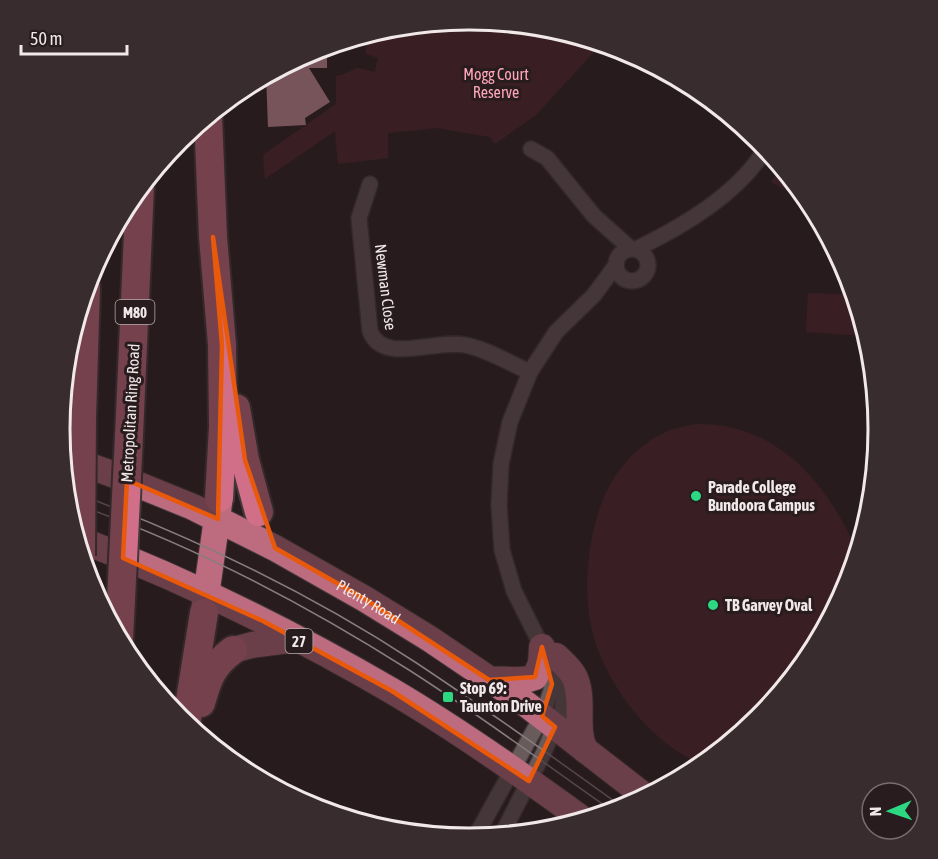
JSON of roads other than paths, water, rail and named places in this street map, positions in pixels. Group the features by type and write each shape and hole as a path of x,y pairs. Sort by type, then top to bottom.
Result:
{"highway":[{"path":"188,713 219,508 224,426 208,127"},
{"name":"Metropolitan Ring Road","path":"120,623 139,205"},
{"path":"213,237 245,460 259,513 275,548"},
{"path":"81,525 85,320"},
{"name":"Plenty Road","path":"70,459 219,508 275,548 372,603 489,680 639,791"},
{"name":"27","path":"86,543 204,603 297,639 392,691 514,785 573,815"},
{"path":"198,722 210,675 219,661 233,650 297,639"},
{"path":"489,680 504,678 524,681 535,677 549,651 575,678 579,696 580,741 585,750"}],"street":[{"path":"531,149 547,158 594,216 633,249 644,255 647,268 642,277 628,280 594,295"},
{"path":"647,264 677,229 734,186 761,157"},
{"name":"Newman Close","path":"370,184 359,218 370,331 376,343 382,347 395,349 463,344 485,351 530,372"},
{"path":"594,216 620,274 628,280"},
{"path":"482,829 514,785 548,722 552,684 549,651 514,591 502,550 500,485 505,443 517,401 530,372 556,332 594,295 622,252 677,229"},
{"path":"503,827 514,785"}],"tram line":[{"path":"75,493 200,545 332,611 442,680 615,802"},
{"path":"77,505 199,554 327,621 435,687 604,805"}],"place":[{"name":"Parade College Bundoora Campus","path":"696,496"},
{"name":"TB Garvey Oval","path":"713,605"},
{"name":"Stop 69: Taunton Drive","path":"448,697"}],"park label":[{"name":"Mogg Court Reserve","path":"496,83"}]}
